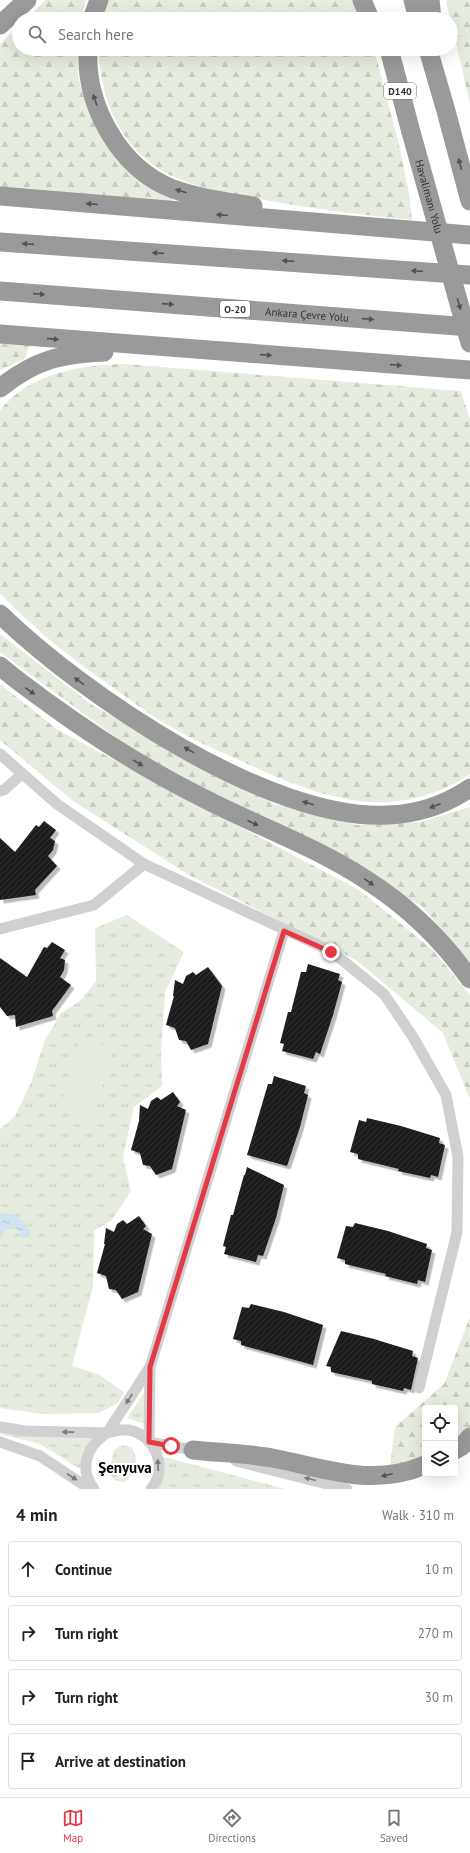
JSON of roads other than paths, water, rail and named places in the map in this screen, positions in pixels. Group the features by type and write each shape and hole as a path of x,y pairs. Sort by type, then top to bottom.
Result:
{"highway":[{"path":"14,12 27,0"},
{"path":"95,12 99,0"},
{"path":"362,0 367,12"},
{"path":"376,0 379,12"},
{"path":"413,0 416,12"},
{"path":"430,0 431,12"},
{"path":"0,25 12,14"},
{"path":"88,56 90,83 103,121 124,151 155,180 172,188 219,201 413,230"},
{"path":"385,56 401,97"},
{"name":"Havalimanı Yolu","path":"391,56 470,343"},
{"path":"430,56 470,201"},
{"path":"437,56 445,107"},
{"path":"0,196 470,235"},
{"path":"0,242 470,275"},
{"name":"Ankara Çevre Yolu","path":"0,291 470,327"},
{"path":"0,334 470,371"},
{"path":"0,388 26,369 43,361 63,356 88,353 141,352 244,353"},
{"path":"0,614 46,657 124,712 210,762 242,779 274,792 306,803 327,808 367,814 387,815 420,812 448,801 470,788"},
{"path":"0,666 16,680 84,729 157,774 217,805 303,846 368,881 418,920 470,979"},
{"path":"458,1448 470,1437"},
{"path":"193,1450 271,1458 354,1475 380,1476 422,1466"}],"street":[{"path":"0,754 57,804 144,864 331,952 384,994 413,1036 446,1095 458,1157 457,1232 419,1388"},
{"path":"0,791 4,790 22,774"},
{"path":"0,929 94,905 144,864"},
{"path":"94,1489 90,1484 86,1472 86,1460 90,1449 97,1440 107,1433 150,1367 284,931"},
{"path":"149,1442 150,1367"},
{"path":"0,1427 24,1431 107,1433 118,1430 130,1430 149,1442 156,1452 159,1464 158,1476 151,1489"},
{"path":"0,1442 40,1456 90,1489"},
{"path":"149,1442 193,1450 347,1489"}],"water":[{"path":"0,1213 14,1216 22,1221 31,1232 29,1236 23,1238 17,1229 11,1228 5,1231 0,1238"}],"district":[{"name":"Şenyuva","path":"125,1467"}]}
